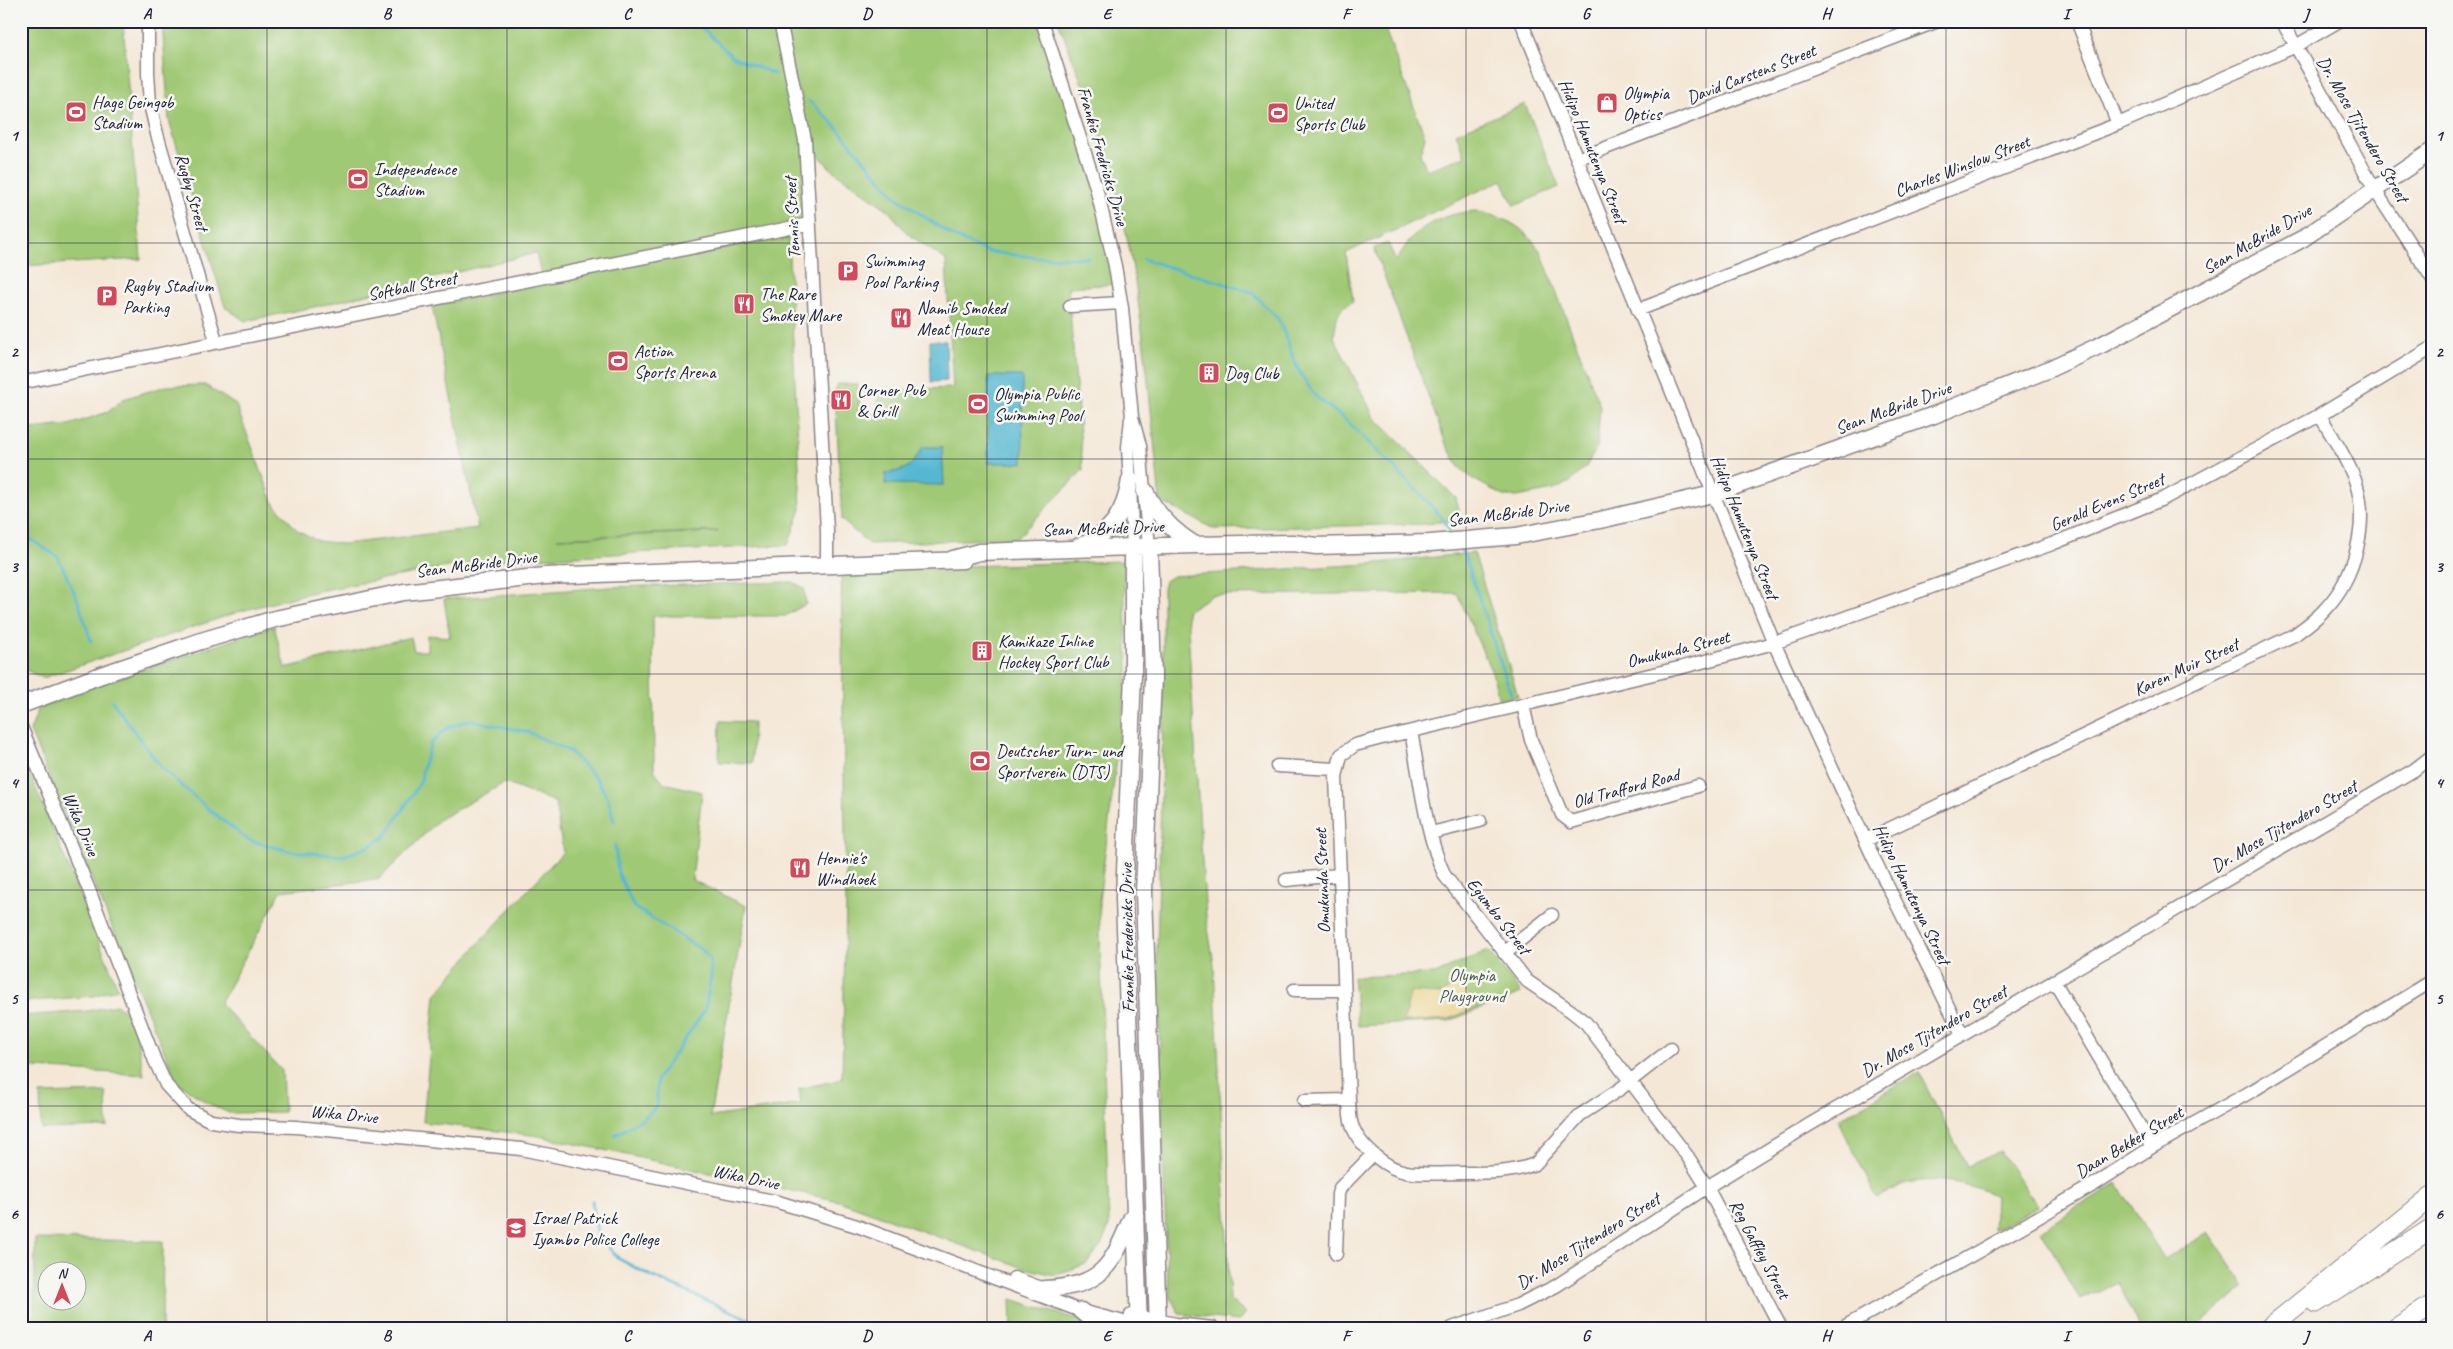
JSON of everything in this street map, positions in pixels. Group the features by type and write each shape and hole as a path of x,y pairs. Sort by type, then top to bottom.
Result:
{"highway":[{"path":"2269,1328 2432,1196"},
{"path":"2277,1328 2432,1228"},
{"path":"2396,1328 2432,1305"}],"main road":[{"name":"Sean McBride Drive","path":"21,705 210,638 275,619 404,592 545,576 952,559 973,562 1141,552 1195,544 1293,543 1316,546 1430,542 1516,536 1600,520 1713,494 1934,415 2047,370 2238,274 2302,239 2432,151"},
{"path":"1072,549 1089,542 1114,524 1124,508 1130,480"},
{"path":"1145,491 1163,520 1179,535 1195,544"},
{"name":"Sean McBride Drive","path":"952,559 979,552 1072,549 1141,552 1293,552 1316,546"},
{"name":"Frankie Fredericks Drive","path":"1141,552 1133,674 1124,898 1134,1212 1146,1324"},
{"name":"Frankie Fredericks Drive","path":"1141,552 1153,677 1144,892 1146,1324"},
{"path":"1044,1289 1080,1284 1105,1269 1115,1256 1134,1212"},
{"path":"1080,1311 1101,1328"}],"street":[{"name":"Rugby Street","path":"148,21 150,104 216,341"},
{"name":"Tennis Street","path":"780,21 802,116 827,520 826,565"},
{"name":"Frankie Fredricks Drive","path":"1042,21 1096,187 1115,266 1121,303 1132,417 1140,446 1145,491 1141,552"},
{"name":"Hidipo Hamutenya Street","path":"1521,21 1774,643 1866,840 1962,1034"},
{"name":"David Carstens Street","path":"1577,159 1938,21"},
{"path":"2077,21 2118,124"},
{"name":"Dr. Mose Tjitendero Street","path":"2282,21 2375,190 2432,278"},
{"name":"Charles Winslow Street","path":"1638,310 2118,124 2296,46 2340,21"},
{"name":"Softball Street","path":"21,382 216,341 513,285 809,224"},
{"path":"1070,306 1121,303"},
{"name":"Gerald Evens Street","path":"1774,643 2107,524 2163,499 2320,415 2432,348"},
{"name":"Karen Muir Street","path":"1866,840 2294,635 2318,617 2336,596 2355,556 2360,521 2356,484 2320,415"},
{"name":"Frankie Fredricks Drive","path":"1132,417 1128,447 1130,480 1141,552"},
{"name":"Omukunda Street","path":"1629,1081 1580,1116 1535,1164 1525,1168 1514,1171 1404,1172 1373,1154 1354,1130 1349,1100 1338,875 1336,769 1341,755 1350,748 1774,643"},
{"name":"Old Trafford Road","path":"1523,705 1534,748 1562,815 1571,822 1698,786"},
{"name":"Wika Drive","path":"21,727 88,885 155,1061 166,1084 188,1109 198,1116 223,1124 296,1127 521,1149 778,1202 856,1226 1080,1311 1146,1324"},
{"name":"Egumbo Street","path":"1411,732 1431,833 1439,864 1445,876 1504,954 1527,981 1586,1023 1688,1157 1707,1187"},
{"name":"Dr. Mose Tjitendero Street","path":"1452,1328 1518,1305 1556,1286 1707,1187 1962,1034 2414,770 2432,756"},
{"path":"1277,766 1336,769"},
{"path":"1431,833 1480,821"},
{"path":"1286,880 1338,875"},
{"path":"1504,954 1552,916"},
{"path":"2054,981 2152,1147"},
{"name":"Daan Bekker Street","path":"1842,1328 2027,1224 2152,1147 2252,1091 2432,981"},
{"path":"1294,990 1344,990"},
{"path":"1629,1081 1671,1049"},
{"path":"1304,1102 1349,1100"},
{"path":"1336,1254 1340,1188 1373,1154"},
{"name":"Reg Gaffley Street","path":"1707,1187 1782,1328"},
{"name":"Wika Drive","path":"907,1245 939,1252 1081,1303 1146,1324"},
{"path":"1146,1324 1213,1328"}],"green space":[{"name":"Hage Geingob Stadium","path":"21,21 123,21 141,259 21,266"},
{"path":"162,21 1039,21 1091,170 1118,284 1068,287 1083,470 1017,538 869,544 842,520 835,391 838,384 858,384 860,415 879,414 878,391 953,388 946,260 908,234 887,209 831,169 806,141 809,224 542,279 536,253 314,307 245,321 225,307 169,120"},
{"path":"1058,21 1382,21 1425,137 1420,154 1427,170 1465,156 1456,133 1525,104 1559,187 1514,206 1502,180 1346,253 1353,301 1343,307 1337,317 1334,337 1374,417 1456,498 1461,519 1426,524 1214,529 1160,501 1142,329 1128,244 1103,142"},
{"path":"1475,211 1513,224 1527,235 1541,252 1600,406 1597,447 1586,467 1570,482 1553,490 1517,497 1504,496 1473,479 1459,467 1446,444 1374,248 1388,243 1396,262 1402,250 1418,232 1428,225 1449,216"},
{"path":"788,236 801,509 788,545 480,561 313,592 238,612 43,678 21,668 21,430 69,425 108,412 123,399 166,386 205,385 236,405 273,502 297,530 318,541 344,544 478,528 432,306 646,261","holes":["718,531 718,532 557,538"]},
{"path":"1474,553 1518,696 1499,700 1493,675 1457,593 1212,595 1187,611 1206,916 1214,965 1230,1300 1246,1314 1239,1321 1179,1314 1171,1298 1167,1272 1157,953 1163,717 1163,589 1165,581 1173,576 1369,564"},
{"path":"1123,561 1128,670 1099,901 1109,1226 1101,1246 1086,1264 1055,1275 1024,1268 839,1201 539,1136 423,1122 435,995 479,943 563,852 555,802 504,783 440,819 379,879 281,891 220,1003 282,1071 284,1112 229,1113 207,1103 177,1082 30,731 39,708 106,682 274,626 285,668 411,637 414,651 427,651 427,635 450,637 444,599 610,587 793,582 804,588 806,604 785,616 653,616 654,770 664,783 702,792 692,880 746,906 710,1117 801,1104 799,1089 842,1079 846,906 841,570"},
{"path":"720,721 753,722 752,763 719,762"},
{"path":"21,755 118,988 94,996 21,1002"},
{"name":"Olympia Playground","path":"1488,951 1521,993 1449,1021 1358,1026 1353,977 1435,974"},
{"path":"116,1005 129,1016 133,1025 144,1075 21,1067 21,1016 88,1011"},
{"path":"1919,1072 1967,1166 2000,1151 2038,1207 1993,1230 1995,1196 1974,1187 1951,1182 1915,1182 1901,1185 1877,1198 1838,1120"},
{"path":"106,1092 107,1127 41,1129 40,1094"},
{"path":"2117,1183 2165,1260 2208,1232 2245,1286 2195,1328 2139,1328 2117,1282 2080,1300 2041,1230"},
{"path":"35,1239 163,1241 162,1328 34,1328"},
{"path":"1011,1299 1083,1321 1087,1328 1012,1328"}],"sand":[{"path":"1460,982 1477,1007 1449,1019 1404,1022 1410,992 1441,994"}],"water":[{"path":"930,341 946,341 947,381 931,382"},
{"path":"988,376 1022,376 1023,463 988,463"},
{"path":"923,447 942,447 944,485 885,484 886,473 909,466"}],"waterway":[{"path":"695,21 733,57 774,74"},
{"path":"809,101 832,122 896,197 951,235 988,252 1034,257 1088,258"},
{"path":"1143,259 1252,292 1279,320 1297,368 1315,396 1347,421 1421,495 1444,520 1450,531"},
{"path":"21,533 58,557 78,601 91,641"},
{"path":"1461,550 1466,559 1511,694"},
{"path":"112,701 161,767 207,808 248,840 289,851 343,856 368,847 383,838 421,781 422,771 431,743 447,728 470,720 528,732 569,751 596,778 608,798 614,821"},
{"path":"615,845 618,873 634,907 702,950 710,959 711,976 705,1010 657,1079 657,1106 643,1119 615,1135"},
{"path":"592,1201 598,1236 619,1259 651,1276 769,1328"}],"place":[{"name":"Olympia Optics","path":"1607,103"},
{"name":"Hage Geingob Stadium","path":"76,112"},
{"name":"United Sports Club","path":"1278,113"},
{"name":"Independence Stadium","path":"358,179"},
{"name":"Swimming Pool Parking","path":"848,271"},
{"name":"Rugby Stadium Parking","path":"107,296"},
{"name":"The Rare Smokey Mare","path":"744,304"},
{"name":"Namib Smoked Meat House","path":"901,318"},
{"name":"Action Sports Arena","path":"618,361"},
{"name":"Dog Club","path":"1209,373"},
{"name":"Corner Pub & Grill","path":"841,400"},
{"name":"Olympia Public Swimming Pool","path":"978,404"},
{"name":"Kamikaze Inline Hockey Sport Club","path":"982,651"},
{"name":"Deutscher Turn- und Sportverein (DTS)","path":"980,761"},
{"name":"Hennie's Windhoek","path":"800,868"},
{"name":"Israel Patrick Iyambo Police College","path":"516,1228"}]}
